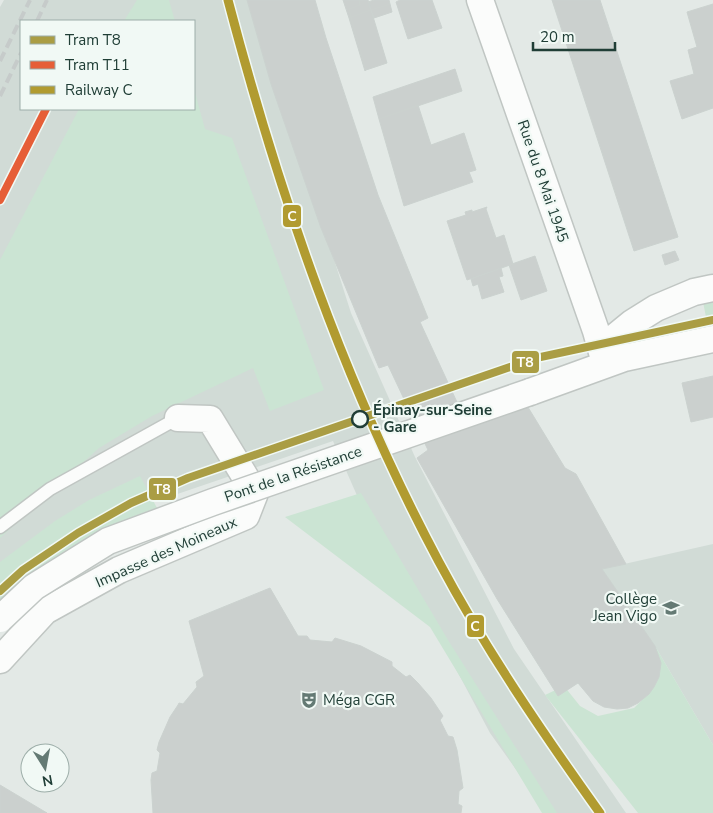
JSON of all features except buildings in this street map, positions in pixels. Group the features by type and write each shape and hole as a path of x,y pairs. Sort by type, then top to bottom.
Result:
{"street":[{"name":"Rue du 8 Mai 1945","path":"480,0 596,332 605,363"},
{"path":"605,363 610,341 632,323 656,308 694,292 713,288"},
{"path":"656,308 666,349"},
{"name":"Pont de la Résistance","path":"0,619 34,587 108,541 213,502 530,392 605,363 713,339"},
{"name":"Impasse des Moineaux","path":"0,660 45,611 120,570 246,516 255,493 210,419 178,418"}],"lane":[{"path":"0,527 50,490 178,418"}],"shaded area":[{"path":"4,0 255,0 270,58 351,313 415,457 514,649 626,813 547,813 490,733 439,637 359,500 333,441 151,503 33,573 0,603 0,7"},
{"name":"Collège Jean Vigo","path":"713,544 713,745 655,646 602,569"}],"green space":[{"path":"137,0 169,0 175,20 125,20"},
{"path":"195,93 205,129 232,138 324,390 270,411 253,368 152,416 99,448 0,538 0,260 78,110 195,110"},
{"path":"713,300 713,327 708,327 703,302"},
{"path":"140,476 157,508 113,525 74,547 37,572 0,601 0,562 55,521 89,500"},
{"path":"361,493 448,640 557,813 542,813 430,627 285,517"},
{"path":"602,569 655,646 713,745 713,813 638,813 545,695 564,686 580,706 598,716 634,708 648,694 648,661"}],"railway":[{"path":"20,20 30,0"},
{"path":"37,20 47,0"},
{"path":"0,61 20,20"},
{"path":"0,96 20,55"}],"tram line":[{"name":"T11","path":"0,200 45,110"},
{"name":"T8","path":"0,591 23,570 78,533 131,503 188,478 536,358 713,320"}],"rail line":[{"name":"C","path":"228,0 269,145 292,216 317,287 373,426 405,495 457,595 495,659 600,813"}],"place":[{"name":"Épinay-sur-Seine - Gare","path":"360,419"},
{"name":"Collège Jean Vigo","path":"671,608"},
{"name":"Méga CGR","path":"309,700"}]}
